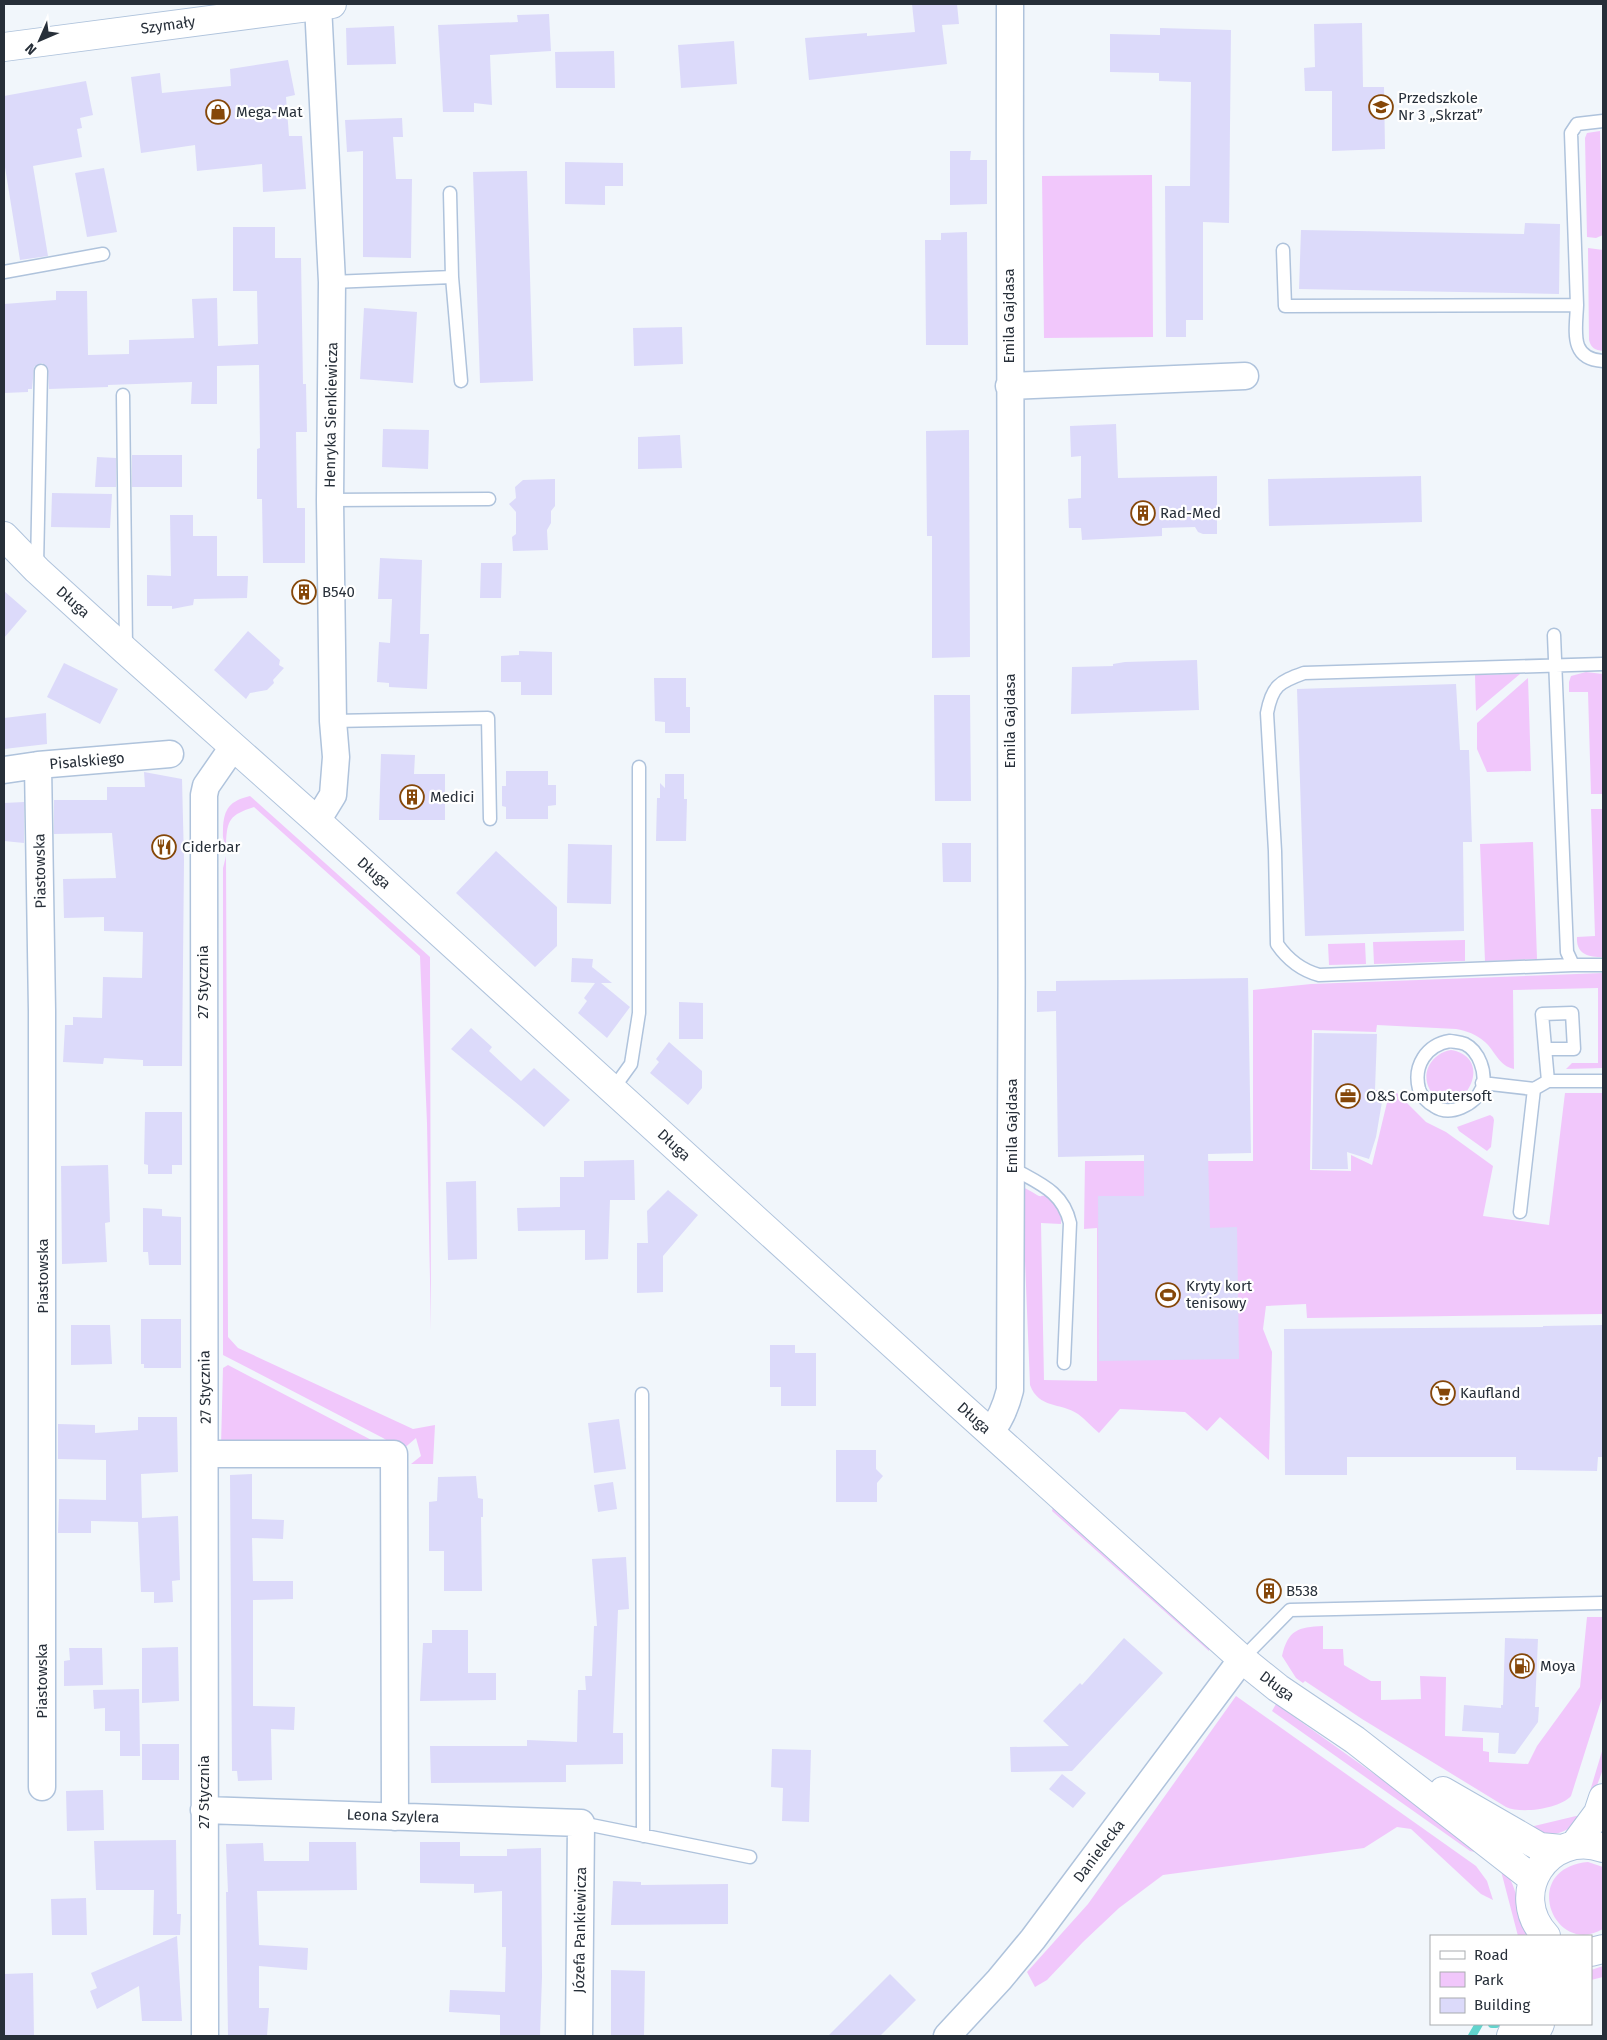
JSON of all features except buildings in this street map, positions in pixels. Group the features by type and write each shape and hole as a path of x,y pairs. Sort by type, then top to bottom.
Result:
{"street":[{"name":"Szymały","path":"4,47 325,4"},
{"name":"Henryka Sienkiewicza","path":"317,821 333,795 336,757 333,721 330,500 332,282 325,4"},
{"name":"Emila Gajdasa","path":"990,1432 997,1424 1007,1405 1010,1390 1012,1168 1009,386 1010,4"},
{"path":"1009,386 1245,376"},
{"name":"Długa","path":"4,536 37,570 126,651 614,1089 1242,1659 1278,1688 1355,1740 1540,1847 1594,1844 1603,1848"},
{"name":"27 Stycznia","path":"205,2036 204,795 206,786 233,747"},
{"name":"Pisalskiego","path":"4,770 38,765 170,754"},
{"name":"Piastowska","path":"38,765 42,1030 42,1787"},
{"path":"206,1454 394,1454 395,1816"},
{"name":"Danielecka","path":"947,2036 999,1980 1033,1939 1242,1659"},
{"name":"Długa","path":"1355,1740 1533,1880"},
{"path":"1543,1934 1533,1915 1530,1897 1533,1880 1540,1866 1550,1856 1568,1846 1598,1813 1603,1798"},
{"name":"Leona Szylera","path":"204,1810 581,1823"},
{"name":"Józefa Pankiewicza","path":"579,2036 581,1823"}],"lane":[{"path":"1603,121 1577,124 1571,133 1577,345 1580,351 1590,360 1603,361"},
{"path":"450,192 452,276 461,381"},
{"path":"1283,250 1285,306 1577,305"},
{"path":"4,272 103,254"},
{"path":"332,282 452,276"},
{"path":"37,570 41,371"},
{"path":"123,395 126,651"},
{"path":"330,500 489,499"},
{"path":"1554,635 1567,952 1573,965"},
{"path":"1603,664 1304,673 1283,681 1276,688 1270,699 1267,713 1275,851 1277,944 1285,956 1304,971 1319,975 1603,965"},
{"path":"333,721 488,718 490,819"},
{"path":"614,1089 631,1064 639,1013 639,766"},
{"path":"1444,1042 1466,1044 1482,1065 1482,1083 1482,1088 1469,1102 1462,1107 1446,1111 1431,1105 1419,1091 1418,1068 1424,1055 1430,1049 1444,1042"},
{"path":"1545,1049 1548,1081"},
{"path":"1482,1083 1534,1089 1548,1081 1603,1081"},
{"path":"1520,1212 1534,1089"},
{"path":"1012,1168 1055,1192 1067,1210 1070,1223 1064,1363"},
{"path":"642,1394 643,1836"},
{"path":"1242,1659 1290,1610 1603,1603"},
{"path":"581,1823 750,1857"}],"green space":[{"path":"1600,131 1603,235 1596,238 1587,237 1585,138 1587,133"},
{"path":"1152,175 1153,337 1044,338 1042,176"},
{"path":"1588,248 1603,250 1603,351 1594,348 1589,340"},
{"path":"1586,672 1603,674 1603,794 1591,794 1588,692 1569,692 1571,676"},
{"path":"1520,674 1476,711 1475,675"},
{"path":"1528,678 1531,771 1487,772 1477,749 1477,723"},
{"path":"250,796 430,957 431,1332 427,1123 420,956 254,807 231,819 227,829 226,844 223,839 223,833 225,816 229,806 237,800"},
{"path":"1591,809 1603,809 1603,957 1584,953 1577,943 1577,937 1595,936"},
{"path":"1533,842 1537,959 1485,961 1480,844"},
{"path":"226,856 228,1337 238,1348 413,1429 435,1425 433,1464 411,1464 421,1456 416,1438 402,1450 383,1438 223,1355 223,868"},
{"path":"1465,940 1465,961 1374,964 1373,942"},
{"path":"1365,943 1366,964 1329,965 1328,944"},
{"path":"1603,973 1603,1068 1566,1069 1572,1063 1598,1063 1598,988 1513,990 1514,1069 1501,1062 1489,1046 1478,1037 1456,1029 1377,1025 1376,1032 1312,1030 1310,1170 1351,1171 1351,1155 1372,1165 1390,1090 1397,1093 1426,1122 1446,1132 1493,1166 1483,1216 1549,1225 1565,1093 1603,1093 1603,1314 1307,1318 1306,1304 1266,1306 1263,1329 1272,1352 1269,1460 1220,1417 1207,1431 1185,1412 1120,1409 1099,1433 1078,1414 1044,1402 1034,1393 1030,1385 1022,1187 1039,1196 1045,1196 1053,1200 1060,1212 1061,1220 1061,1224 1041,1223 1044,1380 1097,1381 1097,1228 1084,1229 1085,1161 1253,1161 1253,990 1311,984"},
{"path":"1451,1050 1466,1056 1472,1066 1473,1078 1468,1089 1460,1098 1450,1103 1440,1101 1430,1090 1426,1077 1433,1059"},
{"path":"1490,1115 1494,1120 1491,1147 1487,1151 1459,1131 1457,1127"},
{"path":"228,1365 379,1444 221,1445 223,1368"},
{"path":"1053,1507 1209,1647 1209,1651 1052,1511"},
{"path":"1587,1617 1603,1617 1603,1695 1571,1796 1558,1804 1540,1809 1521,1810 1506,1807 1362,1719 1305,1681 1303,1683 1296,1678 1282,1656 1287,1640 1295,1632 1307,1627 1323,1626 1323,1649 1343,1649 1344,1665 1371,1681 1381,1681 1381,1700 1421,1699 1420,1676 1446,1677 1445,1736 1483,1738 1483,1751 1489,1752 1489,1762 1528,1764 1537,1746 1580,1687"},
{"path":"1236,1696 1476,1866 1487,1881 1493,1900 1481,1894 1411,1829 1397,1827 1364,1848 1163,1875 1119,1908 1047,1980 1035,1987 1027,1972 1088,1904"},
{"path":"1276,1704 1450,1828 1479,1853 1470,1851 1272,1711"},
{"path":"1603,1748 1603,1769 1591,1802 1587,1801"},
{"path":"1583,1816 1571,1827 1558,1833 1545,1833 1530,1827"},
{"path":"1588,1862 1603,1867 1603,1929 1585,1935 1570,1932 1558,1922 1551,1909 1549,1893 1554,1879 1567,1868"},
{"path":"1504,1870 1513,1885 1527,1935 1518,1935 1501,1871"},
{"path":"1603,1966 1603,1977 1592,1980 1592,1970"}],"waterway":[{"path":"1472,2036 1478,2025"}],"place":[{"name":"Przedszkole Nr 3 „Skrzat”","path":"1381,107"},
{"name":"Mega-Mat","path":"218,112"},
{"name":"Rad-Med","path":"1143,513"},
{"name":"B540","path":"304,592"},
{"name":"Medici","path":"412,797"},
{"name":"Ciderbar","path":"164,847"},
{"name":"O&S Computersoft","path":"1348,1096"},
{"name":"Kryty kort tenisowy","path":"1168,1295"},
{"name":"Kaufland","path":"1443,1393"},
{"name":"B538","path":"1269,1591"},
{"name":"Moya","path":"1522,1666"}]}
